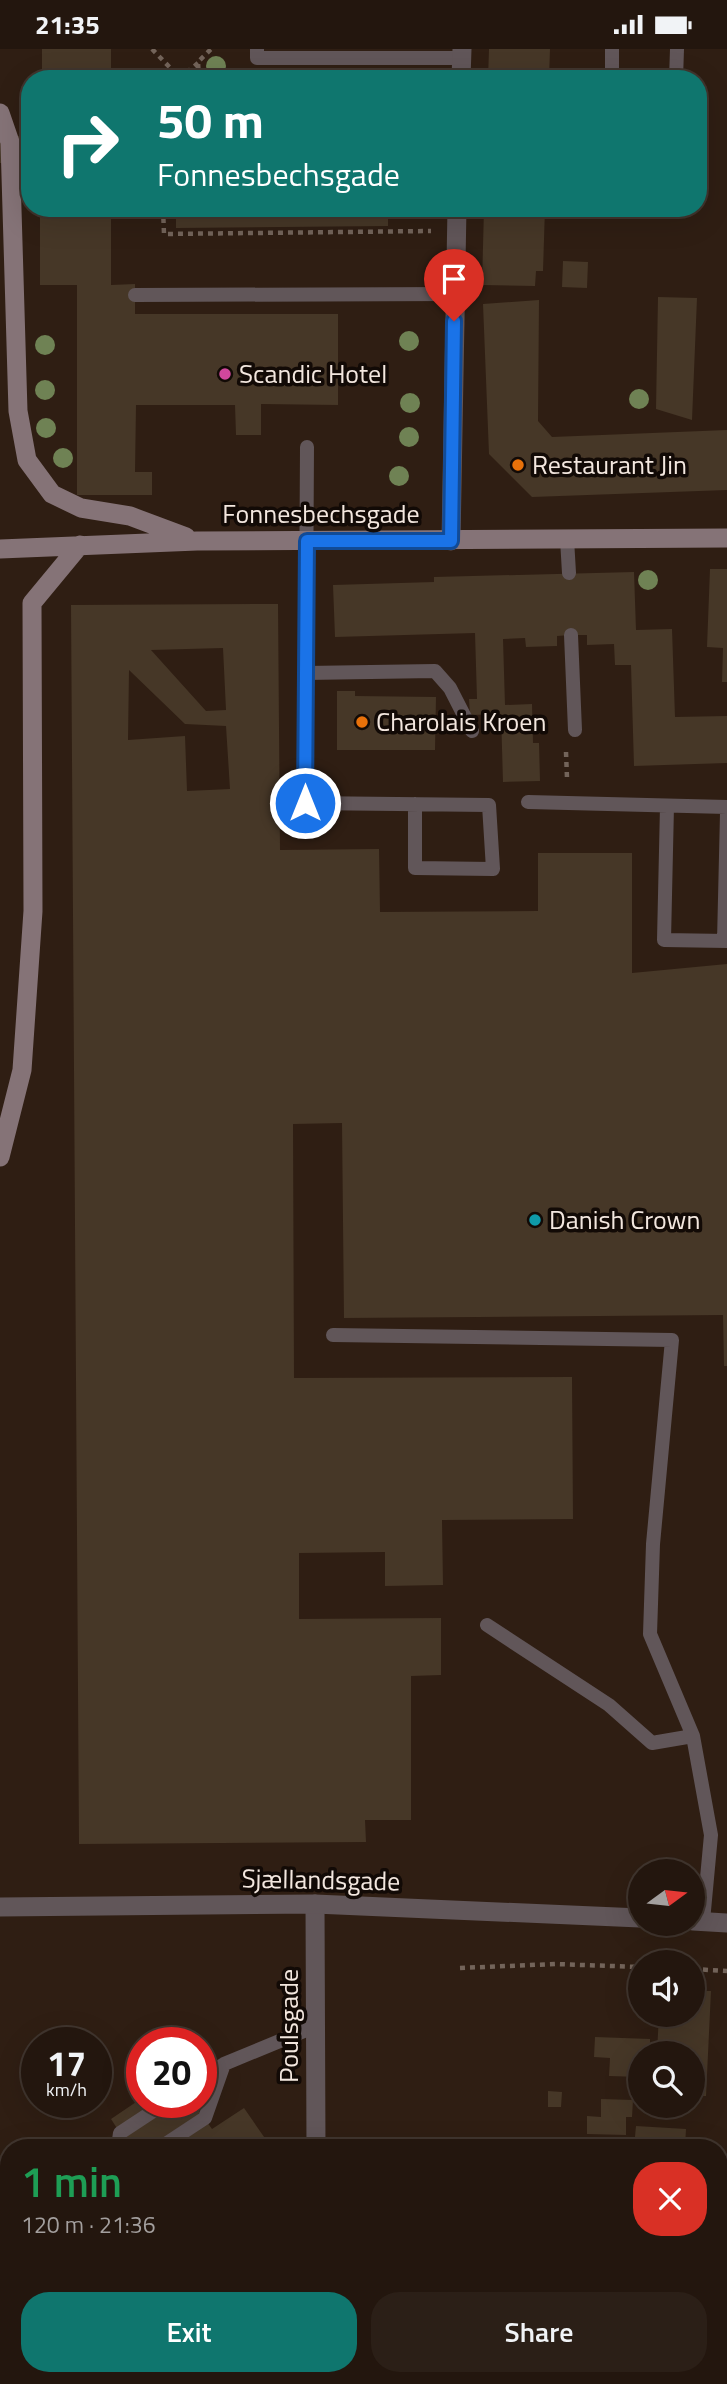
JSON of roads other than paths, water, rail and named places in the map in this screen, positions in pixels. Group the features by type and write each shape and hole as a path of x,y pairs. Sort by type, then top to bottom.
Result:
{"main road":[{"path":"0,113 10,142 18,411 27,460 52,494 81,509 130,516 197,541"},
{"name":"Fonnesbechsgade","path":"0,549 197,541 727,538"},
{"path":"0,1157 22,1070 33,912 32,603 80,545"}],"street":[{"path":"451,541 457,217"},
{"name":"Sjællandsgade","path":"0,1907 314,1904 628,1917"},
{"name":"Poulsgade","path":"314,1904 316,2139"},
{"path":"705,1921 727,1923"}],"lane":[{"path":"257,49 257,58 290,54 462,54"},
{"path":"611,70 612,49"},
{"path":"676,70 677,49"},
{"path":"135,295 454,294"},
{"path":"307,447 305,803 489,804 493,869 415,868 415,804"},
{"path":"568,539 569,573"},
{"path":"571,635 575,730"},
{"path":"306,673 435,671 450,688 472,731"},
{"path":"528,802 727,807"},
{"path":"667,806 664,940 725,941 727,813"},
{"path":"333,1335 672,1340 653,1543 650,1634 693,1736 711,1835 705,1875"},
{"path":"487,1625 609,1705 652,1744 693,1736"},
{"path":"217,2069 316,2026"},
{"path":"173,2139 205,2118 224,2064"},
{"path":"119,2139 120,2133 143,2118"}],"place":[{"name":"Scandic Hotel","path":"225,374"},
{"name":"Restaurant Jin","path":"518,465"},
{"name":"Charolais Kroen","path":"362,722"},
{"name":"Danish Crown","path":"535,1220"}]}
